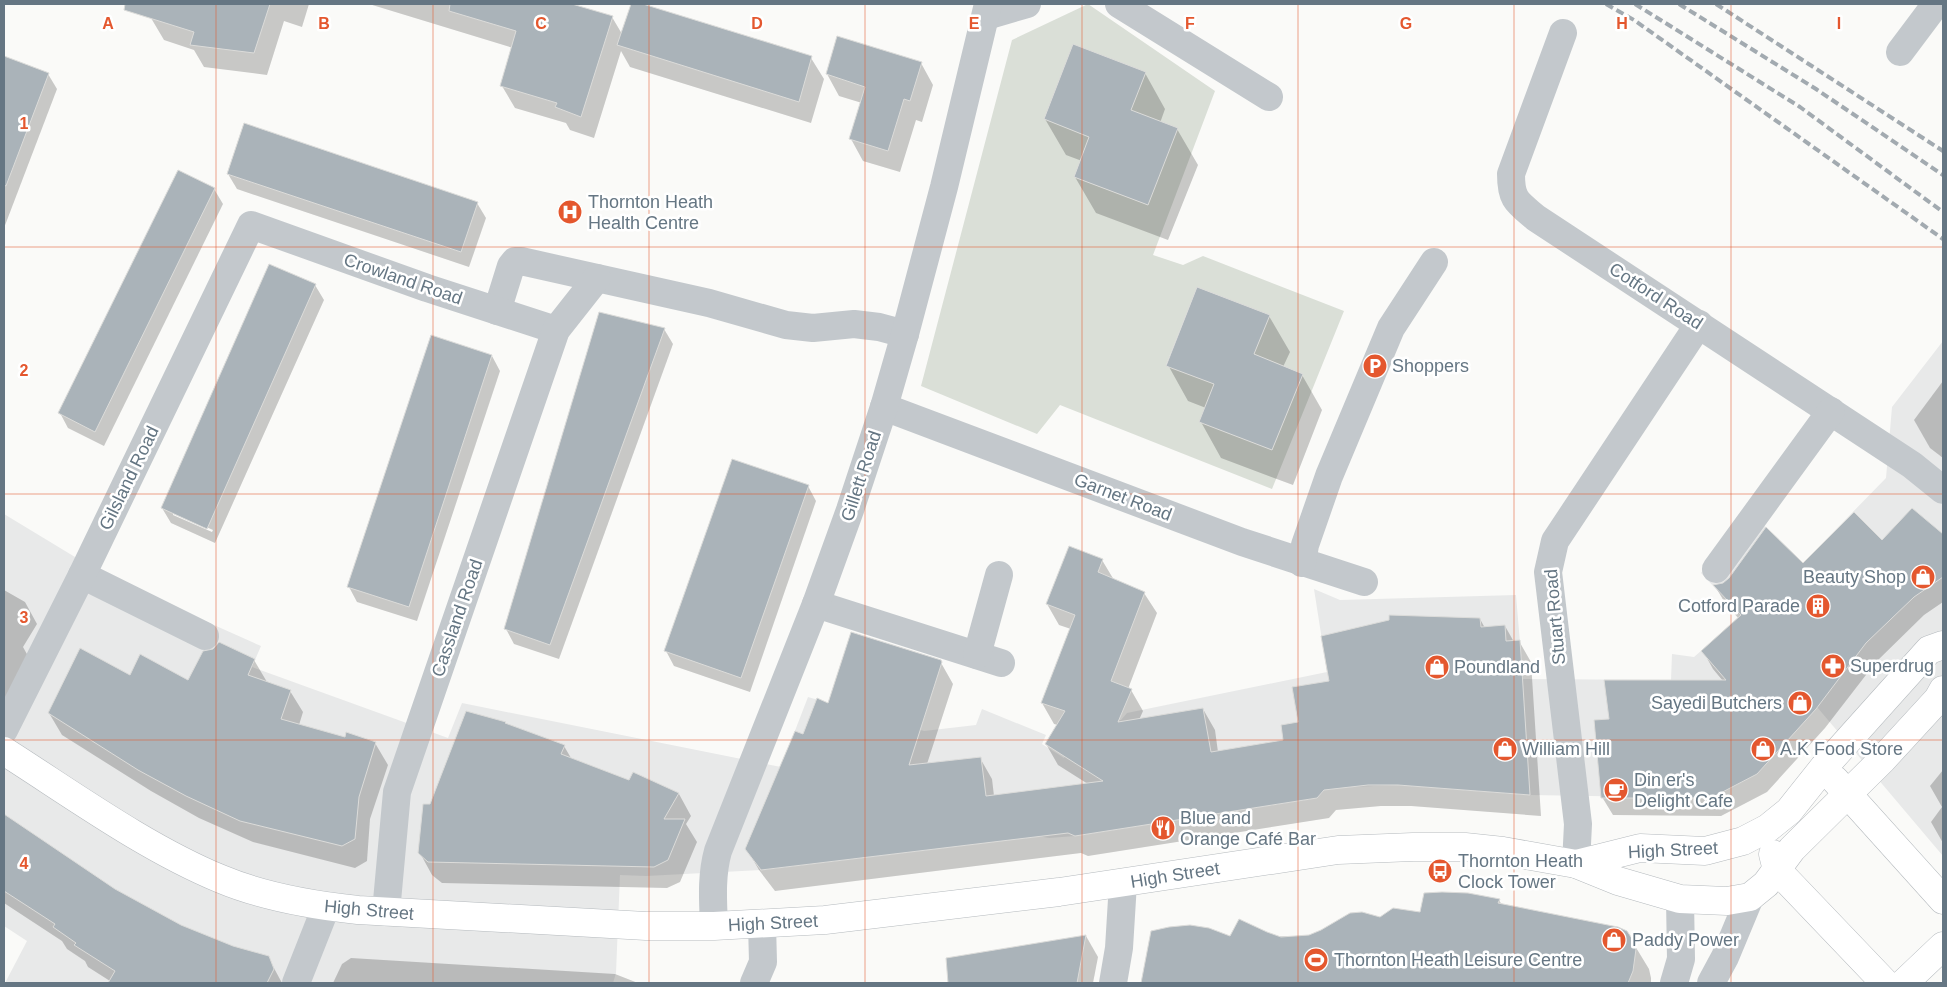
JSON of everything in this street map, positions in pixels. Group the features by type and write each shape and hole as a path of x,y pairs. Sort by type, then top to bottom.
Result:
{"main road":[{"name":"High Street","path":"1576,864 1640,848 1705,851 1722,848 1743,841 1768,828 1789,811 1824,767 1929,650 1943,645"},
{"path":"1750,897 1766,884 1792,849 1882,760 1938,699 1943,690"},
{"name":"High Street","path":"4,751 136,835 191,866 250,890 326,907 646,926 762,924 893,913 1123,883 1338,850 1413,846 1465,847 1503,851 1576,864 1618,881 1680,898 1727,901 1750,897"},
{"path":"1824,767 1847,795 1943,900"},
{"path":"1768,828 1777,870 1885,983"},
{"path":"1904,983 1943,946"}],"street":[{"name":"Gillett Road","path":"714,926 712,888 714,866 718,851 816,604 884,407 905,334 987,10 1027,4"},
{"path":"1119,4 1269,97"},
{"path":"1900,52 1936,4"},
{"name":"Cotford Road","path":"1563,33 1511,174 1511,190 1518,203 1536,218 1912,465 1943,490"},
{"name":"Crowland Road","path":"251,226 556,330"},
{"name":"Gilsland Road","path":"4,730 82,575 251,226"},
{"path":"497,311 511,266 515,261 521,261 710,303 786,325 813,328 854,324 879,327 905,334"},
{"path":"1302,563 1305,545 1329,476 1391,328 1434,262"},
{"name":"Cassland Road","path":"386,912 397,792 556,330 597,278"},
{"name":"Stuart Road","path":"1576,864 1578,824 1548,572 1554,541 1699,324"},
{"name":"Garnet Road","path":"884,407 1242,542 1364,582"},
{"path":"1716,569 1831,411"},
{"path":"82,575 206,636"},
{"path":"816,604 989,659 999,575"},
{"path":"1113,983 1123,883"},
{"path":"1711,983 1725,957 1750,897"},
{"path":"1674,983 1682,959 1680,898"},
{"path":"296,983 326,907"},
{"path":"754,983 763,962 762,924"}],"shaded area":[{"path":"1088,4 1215,91 1153,255 1183,265 1203,256 1344,311 1272,489 1060,405 1037,434 921,386 1012,40","holes":["1074,44 1131,110 1148,205 1074,177 1089,137 1044,119","1197,287 1269,315 1254,354 1303,374 1272,450 1200,422 1214,384 1166,365"]},
{"path":"1943,341 1943,856 1817,707 1757,774 1711,798 1530,795 1398,785 1326,788 1317,798 1075,836 1049,838 1038,836 761,870 646,876 620,875 616,973 613,983 5,983 27,941 4,926 4,514 113,580 261,646 252,667 448,738 462,703 781,767 808,697 924,731 976,725 982,709 1046,735 1042,744 1064,758 1088,723 1121,720 1127,713 1327,672 1314,589 1340,600 1516,595 1523,679 1671,680 1672,654 1694,657 1741,616 1701,573 1748,510 1803,563 1886,478 1892,407"}],"building":[{"path":"125,4 270,4 254,53 190,45 194,32 124,10"},
{"path":"450,4 572,4 613,16 581,117 555,107 557,103 500,86 516,31 449,11"},
{"path":"631,4 643,4 812,56 799,102 617,45"},
{"path":"837,36 922,62 910,101 904,99 888,151 849,139 865,87 826,74"},
{"path":"1073,44 1146,72 1131,110 1178,128 1148,205 1074,177 1089,137 1044,119"},
{"path":"4,56 49,73 6,186 4,185"},
{"path":"244,123 478,202 461,252 227,174"},
{"path":"178,170 215,188 95,432 58,413"},
{"path":"269,264 316,284 207,529 161,508"},
{"path":"1197,287 1270,315 1254,354 1303,374 1272,450 1199,422 1214,384 1166,366"},
{"path":"599,312 665,328 550,645 504,629"},
{"path":"431,335 492,355 409,607 347,587"},
{"path":"732,459 809,485 741,678 664,651"},
{"path":"1912,508 1943,534 1943,577 1914,597 1866,643 1816,709 1757,774 1711,798 1601,798 1594,720 1609,719 1604,680 1726,680 1701,651 1741,615 1713,585 1723,583 1729,578 1766,527 1803,563 1854,512 1882,540"},
{"path":"1069,546 1103,559 1098,572 1145,592 1111,681 1132,689 1118,722 1203,708 1211,752 1283,740 1281,725 1298,722 1292,687 1329,681 1321,636 1389,620 1389,615 1480,618 1481,627 1505,625 1506,641 1520,640 1530,795 1398,785 1368,785 1324,790 1317,798 1075,836 1068,833 761,870 745,849 795,731 803,734 817,698 828,703 851,632 941,660 942,662 909,765 981,757 986,796 1103,781 1045,744 1065,711 1041,703 1075,615 1046,604"},
{"path":"219,642 255,659 248,675 291,690 281,719 345,737 346,732 376,742 359,797 355,839 342,846 240,821 186,796 138,770 48,713 80,648 130,675 140,654 188,680 203,651 213,649"},
{"path":"466,711 506,722 565,745 561,754 629,780 633,772 679,793 664,819 685,819 668,860 654,867 428,862 418,853 423,804 430,804"},
{"path":"4,814 115,889 181,925 233,946 269,956 274,969 267,983 108,983 115,971 74,945 76,943 53,927 55,924 4,891"},
{"name":"Thornton Heath Leisure Centre","path":"1424,893 1468,893 1500,899 1498,903 1618,927 1627,931 1636,949 1633,971 1628,983 1141,983 1151,931 1190,925 1209,928 1230,936 1239,919 1281,937 1309,935 1350,913 1362,912 1380,917 1393,908 1420,912"},
{"path":"1086,935 1077,983 948,983 946,958"}],"railway":[{"path":"1606,4 1634,20 1943,239"},
{"path":"1635,4 1800,107 1943,212"},
{"path":"1679,4 1816,89 1943,175"},
{"path":"1716,4 1943,151"}],"place":[{"name":"Thornton Heath Health Centre","path":"570,212"},
{"name":"Shoppers","path":"1375,366"},
{"name":"Beauty Shop","path":"1923,577"},
{"name":"Cotford Parade","path":"1818,606"},
{"name":"Superdrug","path":"1833,666"},
{"name":"Poundland","path":"1437,667"},
{"name":"Sayedi Butchers","path":"1800,703"},
{"name":"William Hill","path":"1505,749"},
{"name":"A.K Food Store","path":"1763,749"},
{"name":"Din er's Delight Cafe","path":"1616,790"},
{"name":"Blue and Orange Café Bar","path":"1163,828"},
{"name":"Thornton Heath Clock Tower","path":"1440,871"},
{"name":"Paddy Power","path":"1614,940"},
{"name":"Thornton Heath Leisure Centre","path":"1316,960"}]}
